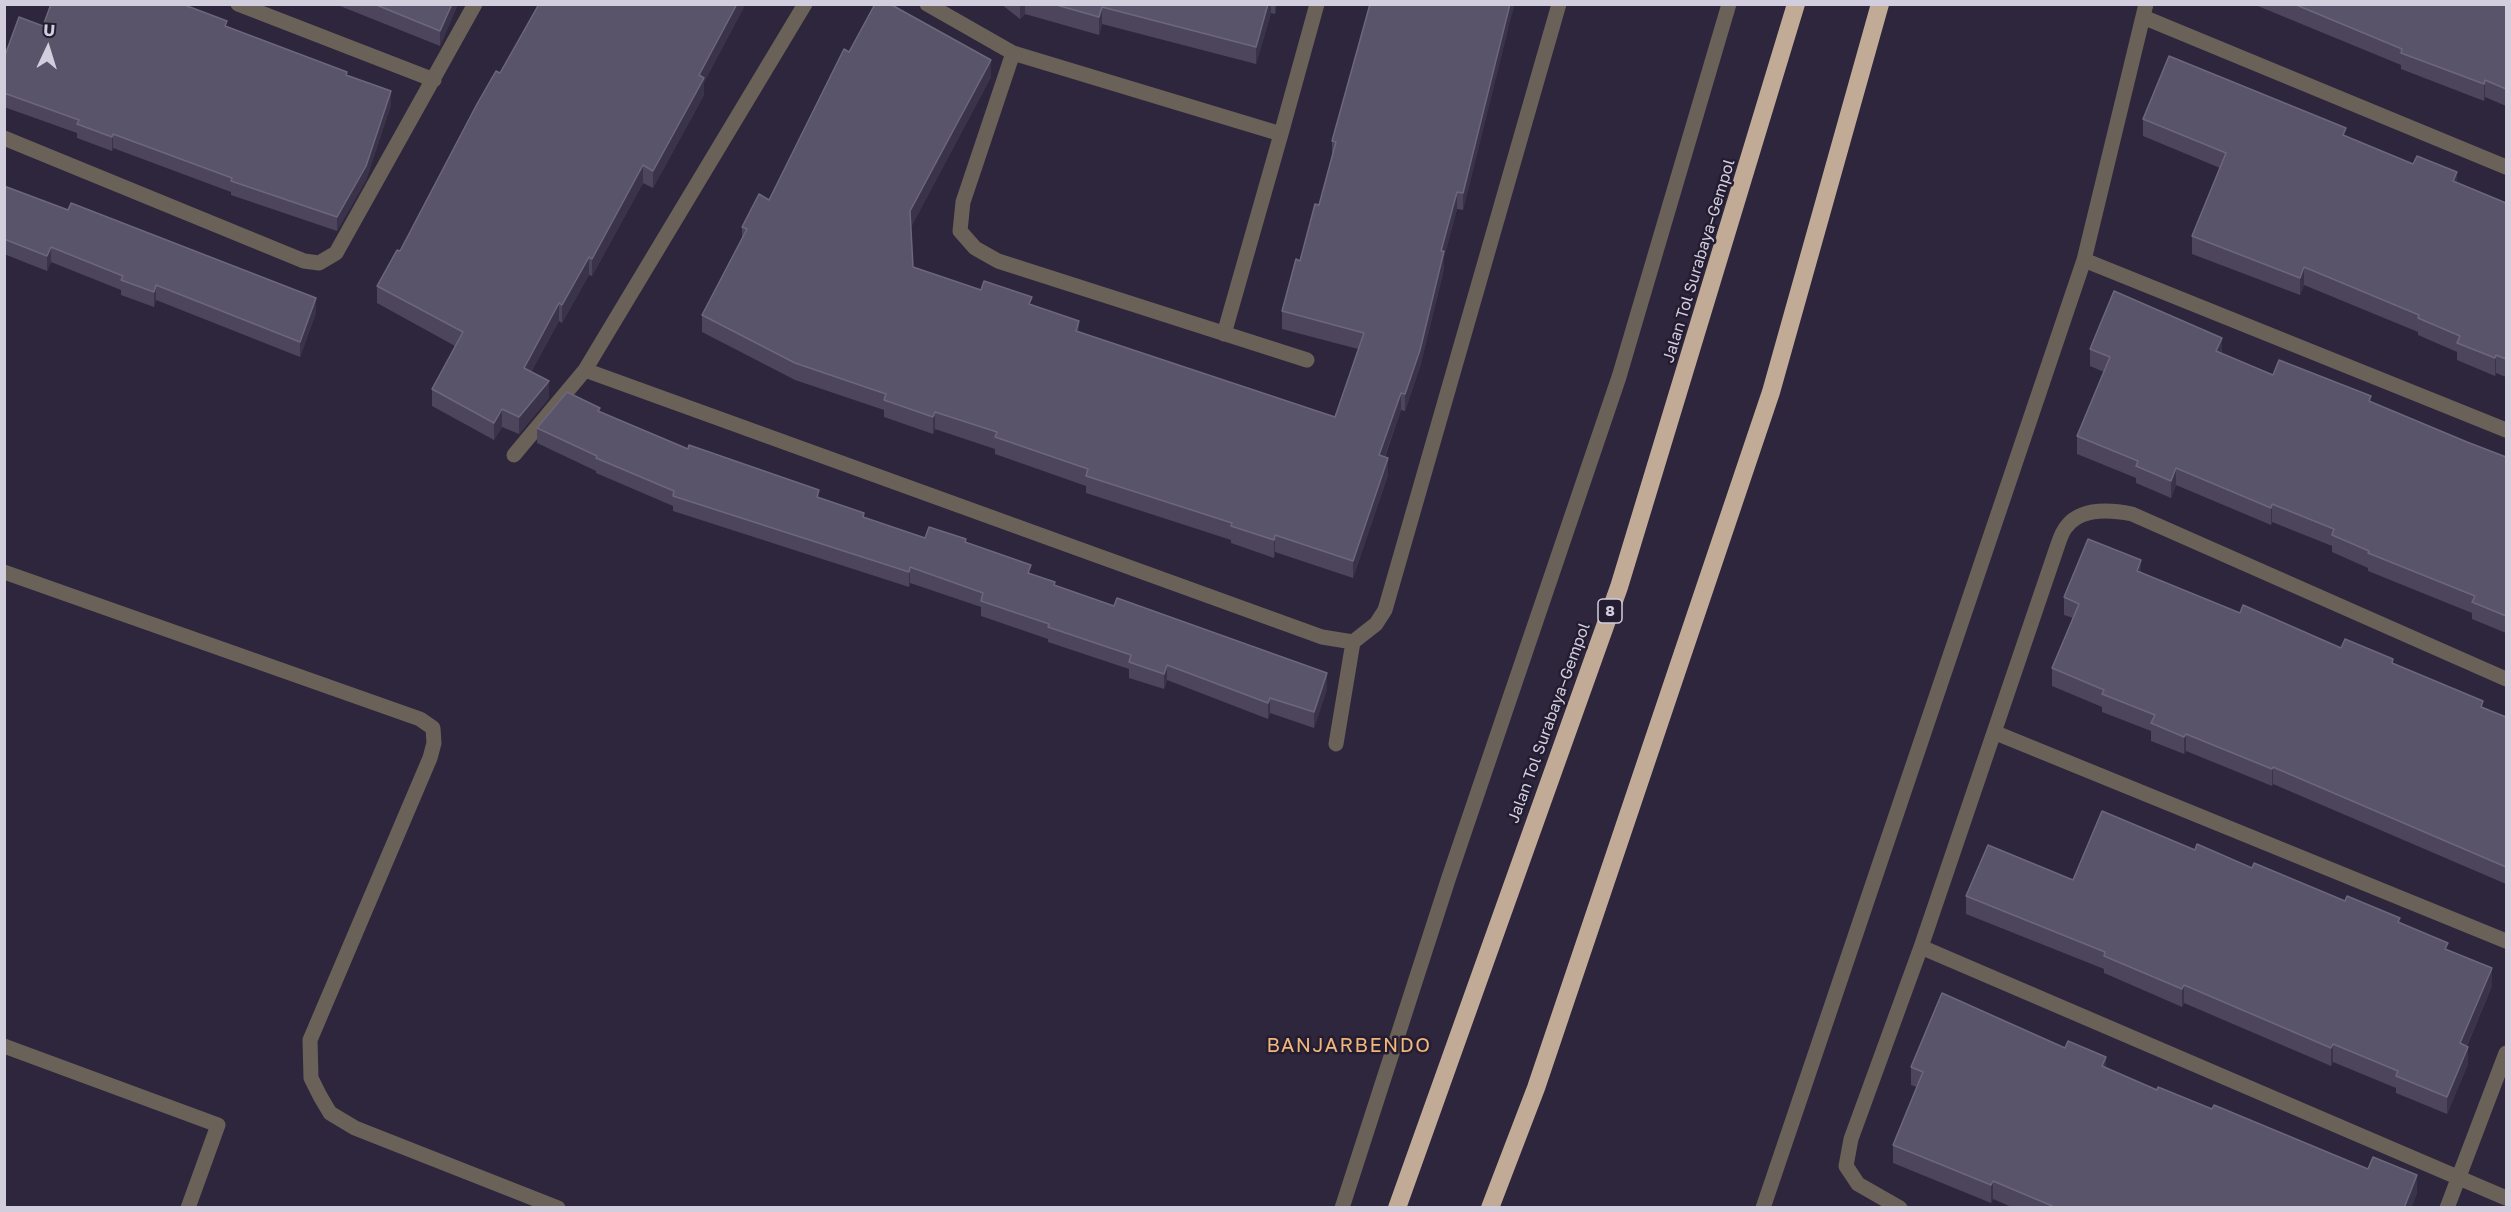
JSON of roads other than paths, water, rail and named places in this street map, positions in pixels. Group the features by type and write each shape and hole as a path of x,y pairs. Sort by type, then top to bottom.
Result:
{"highway":[{"name":"Jalan Tol Surabaya–Gempol","path":"1397,1208 1619,587 1796,4"},
{"path":"1491,1208 1536,1088 1771,392 1880,4"}],"street":[{"path":"238,4 435,80"},
{"path":"4,138 304,261 319,263 336,253 435,80 475,4"},
{"path":"514,455 585,370 805,4"},
{"path":"927,4 1013,54 1281,134"},
{"path":"1224,334 1317,4"},
{"path":"1336,744 1353,642 1376,624 1385,610 1559,4"},
{"path":"1342,1208 1449,877 1619,377 1729,4"},
{"path":"1763,1208 2084,260 2144,11 2506,167"},
{"path":"1013,54 963,202 960,231 975,248 998,261 1307,360"},
{"path":"2084,260 2506,430"},
{"path":"585,370 1322,638 1353,642"},
{"path":"1900,1208 1858,1184 1846,1166 1851,1139 1922,947 2055,553 2067,525 2087,513 2110,510 2132,514 2506,679"},
{"path":"4,572 420,719 433,728 434,743 430,758 310,1040 311,1078 330,1113 355,1128 558,1208"},
{"path":"1996,733 2506,941"},
{"path":"1922,947 2506,1198"},
{"path":"4,1046 218,1125 188,1208"},
{"path":"2447,1208 2506,1053"}],"district":[{"name":"BANJARBENDO","path":"1349,1046"}]}
